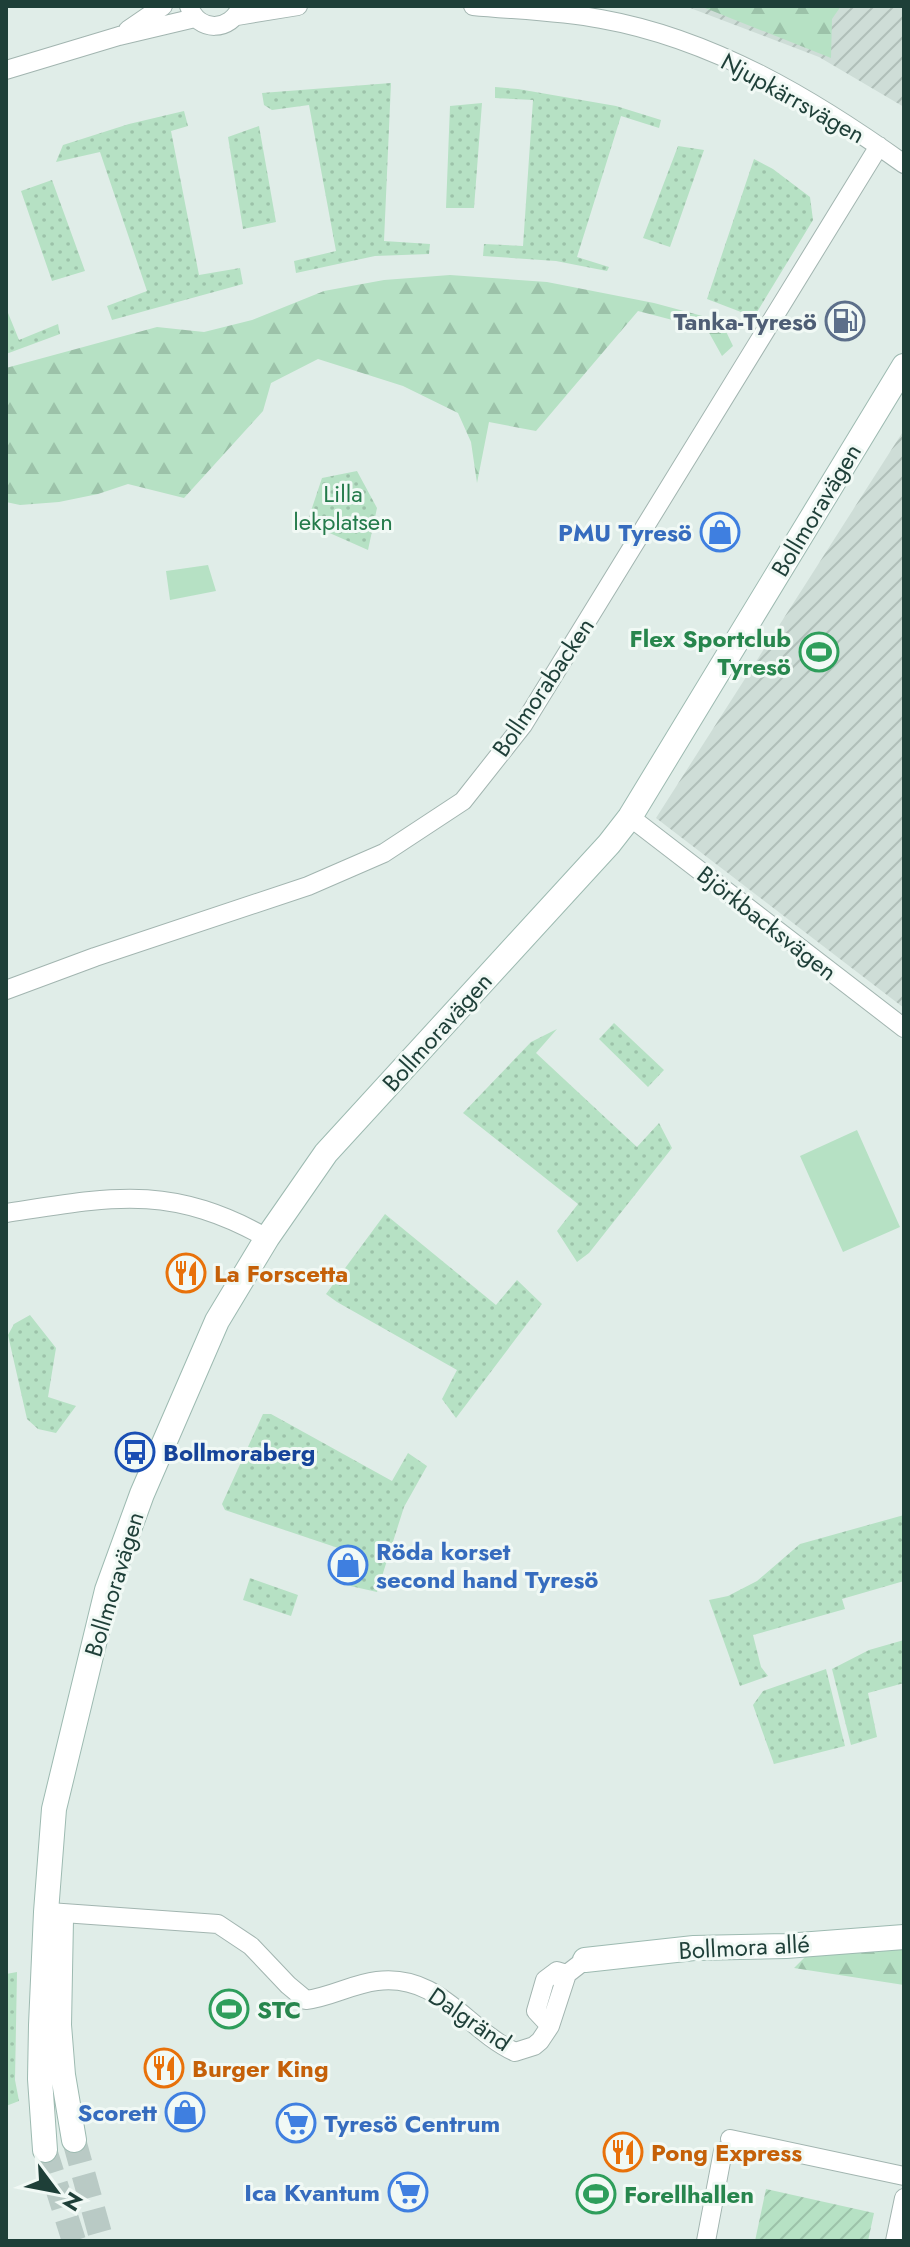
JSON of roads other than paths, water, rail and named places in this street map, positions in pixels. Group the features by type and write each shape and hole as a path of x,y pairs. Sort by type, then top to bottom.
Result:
{"street":[{"path":"119,36 163,6"},
{"path":"6,70 192,12 201,23 215,27 231,22 239,11 298,6"},
{"name":"Njupkärrsvägen","path":"473,6 602,19 681,41 741,64 826,111 904,164"},
{"name":"Njupkärrsvägen","path":"879,146 904,157"},
{"name":"Bollmorabacken","path":"6,990 308,886 384,853 463,801 523,725 879,146"},
{"name":"Bollmoravägen","path":"45,2150 40,2079 54,1913 69,1807 69,1745 107,1590 142,1494 217,1321 267,1238 326,1153 609,844 630,817 904,367"},
{"name":"Björkbacksvägen","path":"630,817 904,1028"},
{"path":"6,1213 103,1198 159,1199 185,1203 236,1220 267,1238"},
{"name":"Bollmoravägen","path":"54,1913 63,2075 74,2140"},
{"name":"Dalgränd","path":"54,1913 218,1924 251,1946 306,2000 327,1997 354,1985 380,1980 408,1983 436,1992 502,2046 515,2052 534,2046 550,2026 576,1967"},
{"name":"Bollmora allé","path":"576,1967 694,1948 786,1946 904,1937"},
{"path":"706,2241 727,2145 904,2176"},
{"path":"895,2241 904,2198"}],"tunnel":[{"path":"74,2140 102,2241"},
{"path":"45,2150 74,2241"}],"place":[{"name":"Tanka-Tyresö","path":"845,321"},
{"name":"PMU Tyresö","path":"720,532"},
{"name":"Flex Sportclub Tyresö","path":"819,652"},
{"name":"La Forscetta","path":"186,1273"},
{"name":"Bollmoraberg","path":"135,1452"},
{"name":"Röda korset second hand Tyresö","path":"348,1565"},
{"name":"STC","path":"229,2009"},
{"name":"Burger King","path":"164,2068"},
{"name":"Scorett","path":"185,2112"},
{"name":"Tyresö Centrum","path":"296,2123"},
{"name":"Pong Express","path":"623,2152"},
{"name":"Ica Kvantum","path":"408,2192"},
{"name":"Forellhallen","path":"596,2194"}],"park label":[{"name":"Lilla lekplatsen","path":"343,507"}]}
